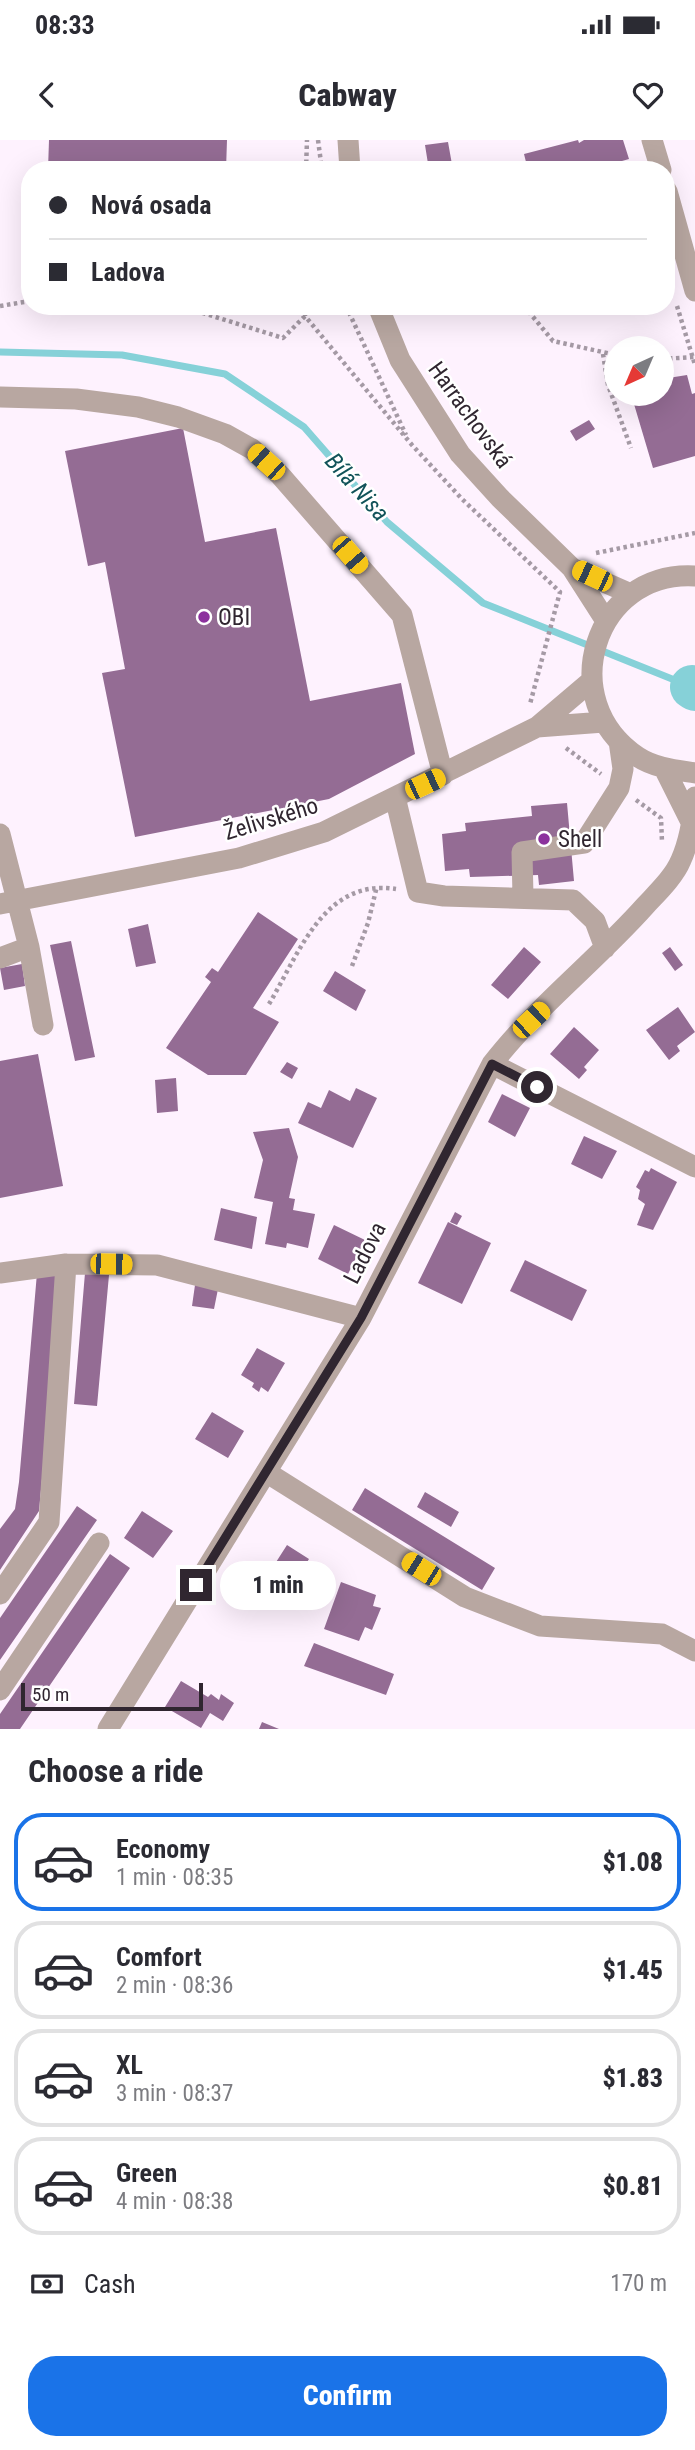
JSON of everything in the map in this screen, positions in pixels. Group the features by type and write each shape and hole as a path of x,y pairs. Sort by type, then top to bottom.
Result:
{"street":[{"path":"348,140 349,161"},
{"path":"652,140 658,161"},
{"path":"675,236 685,293"},
{"name":"Harrachovská","path":"382,315 404,369 460,454 500,498 572,568 606,621"},
{"path":"0,397 76,399 138,407 214,429 252,449 281,475 402,615 443,775"},
{"name":"Harrachovská","path":"572,568 631,594"},
{"path":"692,573 657,581 631,594 606,621 595,645 590,676 604,722 619,741 640,758 664,768 695,773"},
{"name":"Želivského","path":"8,902 239,858 324,832 537,727 590,676"},
{"name":"Želivského","path":"537,727 604,722"},
{"path":"523,897 522,852 584,843 618,788 623,769 619,741"},
{"path":"664,768 692,824"},
{"path":"395,797 418,892 444,896 573,900 596,921 605,948"},
{"name":"Ladova","path":"117,1726 266,1472 361,1318 492,1064 512,1037 688,866 695,797"},
{"path":"0,834 8,902 29,947 43,1025"},
{"path":"0,958 29,947"},
{"path":"492,1064 695,1167"},
{"path":"0,1273 66,1264 157,1265 361,1318"},
{"path":"0,1594 49,1521 66,1264"},
{"path":"266,1472 465,1597 540,1626 662,1634 695,1651"},
{"path":"0,1690 99,1543"}],"path":[{"path":"306,161 307,140"},
{"path":"318,140 321,161"},
{"path":"685,293 695,365"},
{"path":"0,306 21,302"},
{"path":"209,315 283,338 305,316 412,445 462,499 560,592 531,707"},
{"path":"350,315 382,389 412,445"},
{"path":"531,315 553,341 603,354 608,384 631,448"},
{"path":"674,358 694,357"},
{"path":"572,568 584,555 695,533"},
{"path":"557,742 661,818"},
{"path":"269,1004 321,916 341,898 377,886 418,892"},
{"path":"352,966 368,923 377,886"}],"building":[{"path":"49,140 227,140 226,161 48,161"},
{"path":"578,140 579,143 584,140 623,140 629,159 526,161 524,154"},
{"path":"448,142 451,161 428,161 425,145"},
{"path":"687,375 692,394 695,393 695,456 653,468 635,406 674,406 674,377"},
{"path":"589,420 595,429 576,441 570,431"},
{"name":"OBI","path":"183,428 205,542 276,528 310,701 401,683 415,754 329,799 135,837 102,673 125,669 105,562 88,566 65,451"},
{"path":"567,803 574,881 539,885 538,875 470,877 469,869 445,871 442,834 466,831 465,823 532,816 531,806"},
{"path":"258,912 298,939 253,1008 279,1022 246,1075 208,1075 166,1048 211,982 205,977 212,968 218,972"},
{"path":"148,924 156,963 136,967 128,929"},
{"path":"71,941 95,1057 75,1061 50,945"},
{"path":"524,947 541,962 508,999 491,985"},
{"path":"670,947 683,965 675,971 662,953"},
{"path":"22,964 25,986 4,990 0,968"},
{"path":"335,971 366,990 356,1011 323,991"},
{"path":"678,1007 695,1032 677,1046 680,1051 669,1060 646,1030"},
{"path":"574,1027 599,1050 584,1067 587,1070 579,1079 550,1054"},
{"path":"38,1054 63,1186 0,1198 0,1061"},
{"path":"287,1062 298,1068 292,1079 280,1072"},
{"path":"176,1078 178,1111 157,1113 155,1080"},
{"path":"356,1088 377,1098 353,1148 298,1123 308,1102 321,1108 329,1090 350,1101"},
{"path":"502,1094 530,1108 515,1137 488,1122"},
{"path":"289,1128 298,1157 289,1198 295,1199 293,1210 315,1214 308,1248 287,1243 286,1248 265,1244 273,1202 254,1198 263,1160 253,1132"},
{"path":"584,1136 617,1151 602,1179 571,1164"},
{"path":"651,1168 677,1182 653,1230 637,1225 645,1204 638,1199 640,1190 636,1187 645,1170 649,1172"},
{"path":"221,1208 257,1217 252,1249 214,1240"},
{"path":"455,1212 462,1216 457,1225 450,1222"},
{"path":"448,1222 491,1243 462,1304 418,1283"},
{"path":"334,1225 365,1240 348,1274 318,1259"},
{"path":"525,1260 587,1290 572,1321 510,1291"},
{"path":"37,1273 61,1276 39,1511 0,1570 0,1529 15,1509 19,1482"},
{"path":"85,1273 109,1275 97,1406 74,1404"},
{"path":"195,1285 218,1289 214,1309 192,1306"},
{"path":"257,1348 285,1363 268,1392 261,1387 259,1392 252,1387 254,1383 241,1375"},
{"path":"212,1412 244,1431 228,1458 195,1439"},
{"path":"365,1488 495,1568 482,1590 352,1510"},
{"path":"425,1492 459,1512 451,1527 417,1507"},
{"path":"77,1506 97,1520 0,1660 0,1618"},
{"path":"142,1511 173,1531 153,1558 124,1538"},
{"path":"287,1545 309,1559 278,1609 255,1595"},
{"path":"110,1554 130,1568 20,1729 0,1729 0,1714"},
{"path":"341,1582 376,1595 373,1606 381,1608 372,1630 365,1627 359,1641 324,1629"},
{"path":"314,1643 394,1674 386,1695 304,1666"},
{"path":"181,1681 208,1697 211,1694 219,1700 221,1694 234,1703 223,1721 210,1713 201,1728 165,1707"},
{"path":"262,1722 279,1729 259,1729"}],"waterway":[{"name":"Bílá Nisa","path":"0,352 122,355 225,374 304,427 387,522 483,603 692,687"}],"place":[{"name":"OBI","path":"204,617"},
{"name":"Shell","path":"544,839"}],"route":[{"path":"196,1585 361,1318 492,1064 537,1087"}]}
